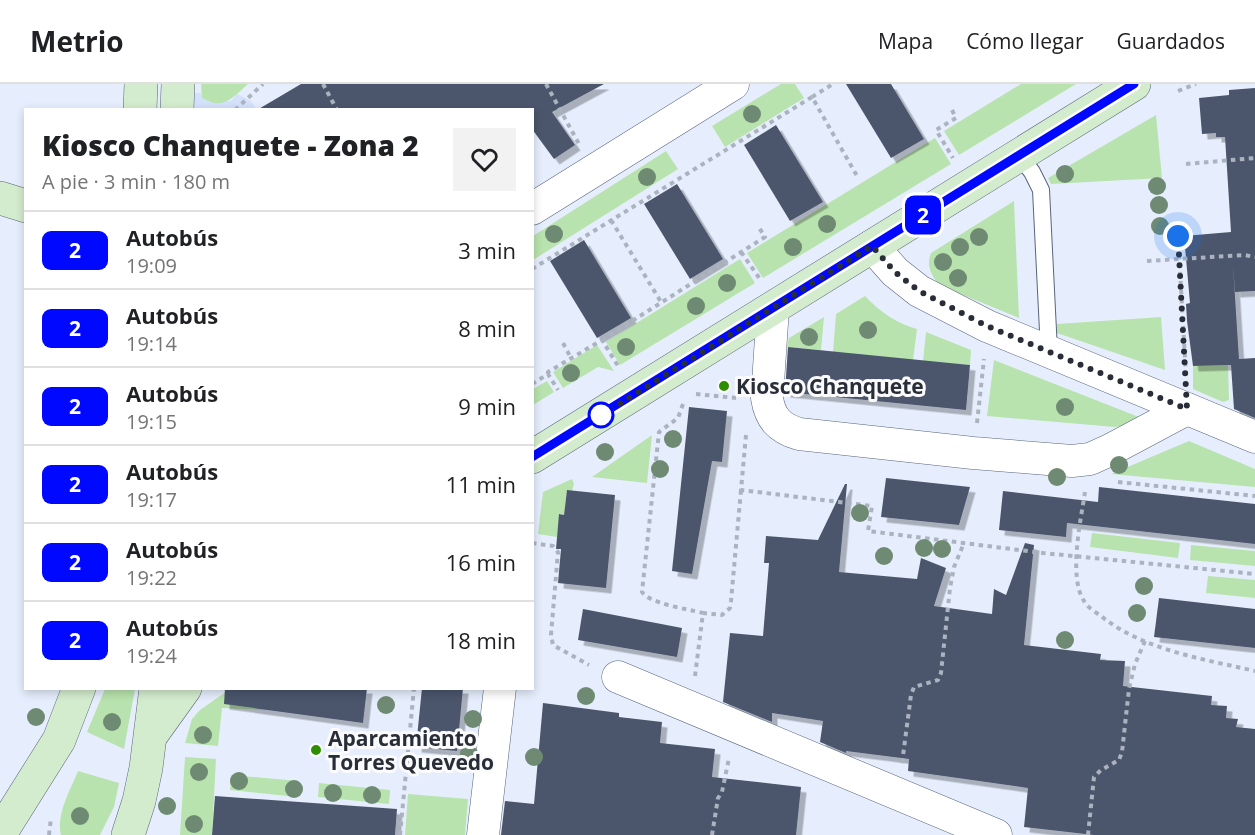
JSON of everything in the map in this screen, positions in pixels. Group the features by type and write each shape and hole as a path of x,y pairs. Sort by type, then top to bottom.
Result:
{"street":[{"path":"140,108 141,84"},
{"path":"177,108 178,84"},
{"path":"534,208 733,84"},
{"path":"534,457 1134,84"},
{"path":"0,198 24,205"},
{"path":"872,246 895,272 919,291 987,326 1255,437"},
{"path":"773,308 767,398 769,411 785,430 799,434 1072,461 1088,469 1187,409"},
{"path":"618,677 996,835"},
{"path":"0,834 59,740 78,690"},
{"path":"128,835 139,798 156,690"},
{"path":"150,738 184,690"},
{"path":"483,835 500,690"},
{"path":"139,798 156,835"},
{"path":"22,801 27,835"}],"lane":[{"path":"1019,155 1032,172 1041,190 1049,351"}],"path":[{"path":"237,108 263,84"},
{"path":"323,84 336,108"},
{"path":"546,84 594,171"},
{"path":"534,268 833,84"},
{"path":"1178,91 1196,84"},
{"path":"812,97 857,176"},
{"path":"1186,164 1255,158"},
{"path":"611,220 661,302"},
{"path":"534,383 765,237 758,226"},
{"path":"1178,236 1187,409"},
{"path":"1147,261 1255,256"},
{"path":"973,453 987,326"},
{"path":"602,340 620,370"},
{"path":"563,343 572,358"},
{"path":"548,374 558,390"},
{"path":"739,398 696,394 682,404 678,418 659,432 642,592 645,597 703,613 722,615 730,608 747,433"},
{"path":"1255,496 1088,469 1076,556 1077,579 1083,600 1115,627 1156,646 1255,671"},
{"path":"741,490 872,506 868,531 1076,556 1255,574"},
{"path":"534,543 553,546 558,552 551,635 553,645 573,658 618,677"},
{"path":"896,793 901,776 911,695 914,687 938,680 941,673 950,588 954,567 964,543"},
{"path":"683,704 694,679 703,613"},
{"path":"1088,835 1094,777 1101,770 1119,760 1125,739 1131,681 1145,641"},
{"path":"400,835 414,690"},
{"path":"712,835 718,798 722,792 731,748 740,727"}],"shaded area":[{"path":"188,93 201,93 202,98 210,102 231,101 237,94 251,101 255,108 187,108"}],"green space":[{"path":"201,84 248,84 228,101 216,103 202,98"},
{"path":"781,84 795,84 804,98 725,147 712,126"},
{"path":"1021,84 1076,84 959,155 944,131"},
{"path":"1156,115 1162,178 1051,184 1048,178"},
{"path":"935,138 951,164 763,278 747,253"},
{"path":"666,151 678,169 534,259 534,235"},
{"path":"1014,201 1019,318 939,285 929,266 931,253"},
{"path":"740,259 755,283 620,365 606,342"},
{"path":"865,296 888,316 917,329 913,360 833,352 836,314"},
{"path":"824,317 821,350 787,347 789,338"},
{"path":"1161,317 1165,370 1057,333 1057,324"},
{"path":"926,332 971,350 970,365 923,361"},
{"path":"597,345 614,371 598,367 563,388 553,372"},
{"path":"994,360 1144,419 1115,427 987,416"},
{"path":"1228,365 1229,400 1223,402 1193,389 1193,366"},
{"path":"547,381 554,392 534,404 534,388"},
{"path":"652,435 647,483 592,477"},
{"path":"1189,441 1255,469 1255,487 1111,474"},
{"path":"572,479 574,484 572,491 567,491 564,515 560,514 557,537 538,534 543,492"},
{"path":"1092,533 1180,543 1178,558 1090,547"},
{"path":"1191,545 1255,551 1255,566 1190,560"},
{"path":"1208,576 1255,580 1255,598 1206,593"},
{"path":"105,690 135,690 124,749 87,732"},
{"path":"229,690 268,690 265,710 222,708 218,746 185,743 192,719 200,710"},
{"path":"185,757 216,759 212,835 180,835"},
{"path":"78,771 119,783 114,807 100,835 61,835 62,811"},
{"path":"231,775 299,781 297,797 230,790"},
{"path":"319,783 390,790 389,804 318,797"},
{"path":"408,794 468,799 465,835 405,835"}],"building":[{"path":"301,84 604,84 552,112 575,145 554,159 534,132 534,108 260,108"},
{"path":"846,84 891,84 924,139 891,158"},
{"path":"1255,88 1255,291 1235,292 1233,265 1239,359 1255,358 1255,418 1234,409 1231,365 1193,366 1187,321 1186,304 1190,303 1184,236 1231,232 1225,137 1216,137 1216,133 1202,134 1199,98 1229,95 1229,90"},
{"path":"776,125 823,202 790,221 744,145"},
{"path":"677,184 723,259 690,279 644,204"},
{"path":"584,240 631,318 597,338 550,261"},
{"path":"788,347 970,365 966,410 785,392"},
{"path":"689,407 727,411 722,462 712,461 692,574 672,571"},
{"path":"886,478 970,487 959,525 881,517"},
{"path":"847,484 839,572 917,579 921,558 946,568 934,606 992,614 994,589 1006,595 1025,543 1034,545 1024,645 1101,654 1100,660 1125,661 1123,686 1212,696 1211,705 1227,706 1226,718 1238,719 1236,727 1255,729 1255,835 1094,835 1024,827 1028,788 908,771 909,759 846,751 846,753 820,742 823,721 772,713 772,722 723,702 730,633 763,636 769,563 764,563 766,536 818,540"},
{"path":"1099,487 1255,504 1255,544 1067,523 1066,537 999,530 1003,491 1098,502"},
{"path":"567,490 615,495 606,588 558,583 561,549 556,549 559,514 564,515"},
{"path":"1159,598 1255,609 1255,648 1154,637"},
{"path":"583,609 682,628 677,657 578,640"},
{"path":"225,690 367,690 363,723 224,704"},
{"path":"422,690 463,690 457,751 416,747"},
{"path":"543,703 619,713 619,717 662,722 660,743 715,749 712,777 801,787 796,835 501,835 505,801 534,804"},
{"path":"215,796 397,809 395,835 212,835"}],"bus line":[{"name":"2","path":"534,456 1134,84"}],"place":[{"name":"Kiosco Chanquete","path":"724,386"},
{"name":"Aparcamiento Torres Quevedo","path":"316,750"}],"route":[{"path":"601,415 597,418 872,246 895,272 919,291 987,326 1187,409 1178,236"}]}
